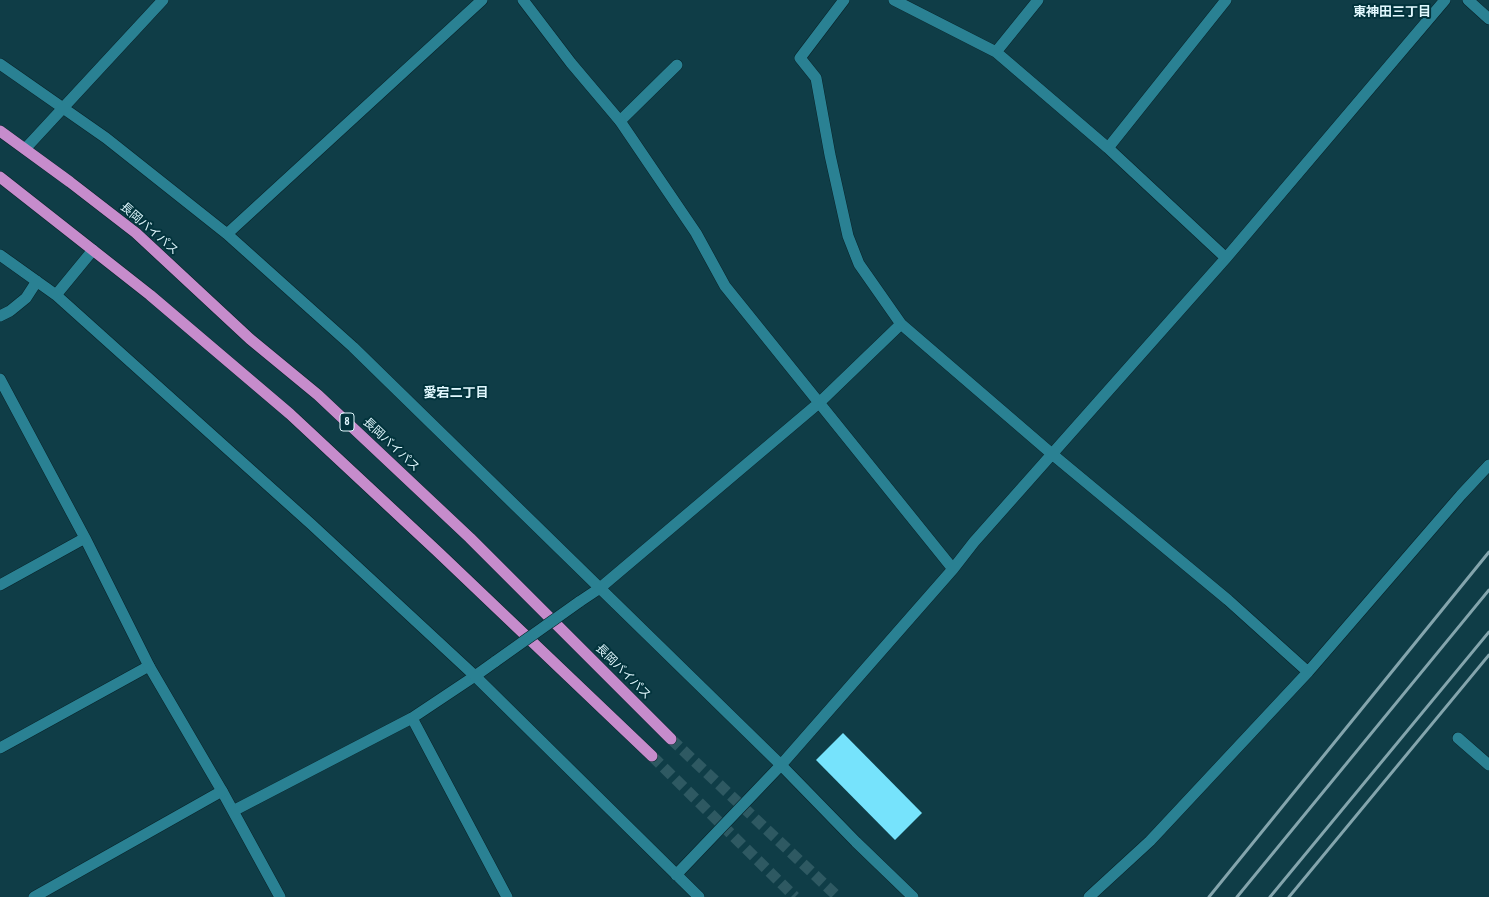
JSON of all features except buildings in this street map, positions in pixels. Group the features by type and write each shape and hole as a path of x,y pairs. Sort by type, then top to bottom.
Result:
{"highway":[{"name":"長岡バイパス","path":"0,131 136,233 250,340 318,395 470,538 671,739"},
{"path":"0,177 150,295 290,414 438,552 652,756"}],"street":[{"path":"25,149 163,0"},
{"path":"227,234 482,0"},
{"path":"523,0 571,63 620,121 696,233 725,286 953,568"},
{"path":"844,0 800,58 816,78 830,155 848,236 859,264 901,324 1052,454 1228,600 1308,672"},
{"path":"894,0 996,52 1108,148 1226,258"},
{"path":"996,52 1038,0"},
{"path":"1108,148 1226,0"},
{"path":"676,875 781,765 1052,454 1226,258 1445,0"},
{"path":"1468,0 1489,19"},
{"path":"0,64 106,138 227,234 353,347 781,765 856,842 913,897"},
{"path":"620,121 677,65"},
{"path":"56,295 94,250"},
{"path":"0,255 56,295 311,524 475,676 699,897"},
{"path":"0,316 10,311 26,298 37,281"},
{"path":"233,811 412,718 475,676 600,588 820,402 901,324"},
{"path":"0,379 85,538 149,666 222,791 280,897"},
{"path":"1089,897 1150,841 1308,672 1461,495 1489,465"},
{"path":"0,585 85,538"},
{"path":"0,748 149,666"},
{"path":"412,718 507,897"},
{"path":"1458,738 1489,765"},
{"path":"34,897 54,892 222,791"}],"tunnel":[{"path":"671,739 838,897"},
{"path":"652,756 795,897"}],"railway":[{"path":"1209,897 1489,552"},
{"path":"1237,897 1489,590"},
{"path":"1270,897 1489,632"},
{"path":"1289,897 1489,655"}],"district":[{"name":"東神田三丁目","path":"1392,13"},
{"name":"愛宕二丁目","path":"456,394"}]}
